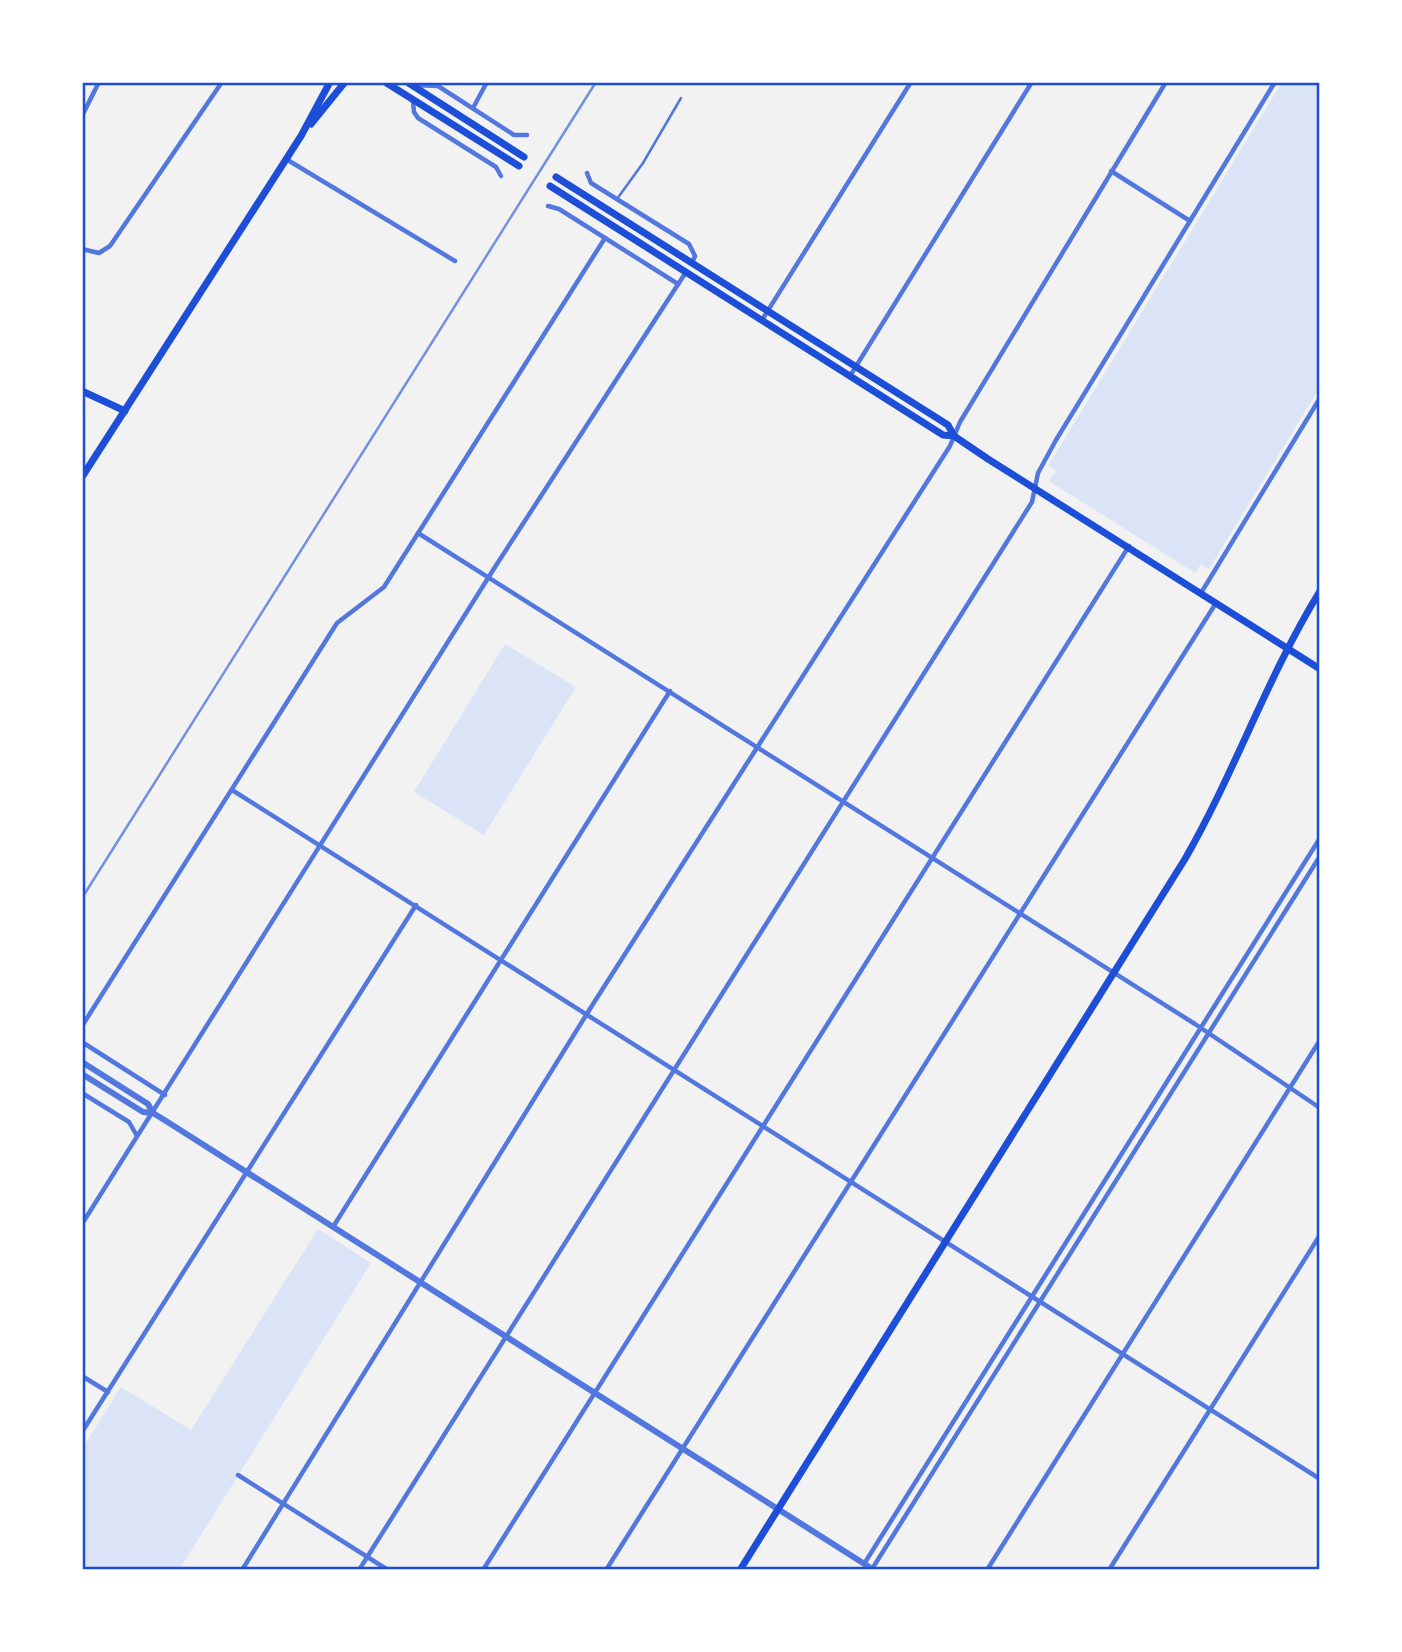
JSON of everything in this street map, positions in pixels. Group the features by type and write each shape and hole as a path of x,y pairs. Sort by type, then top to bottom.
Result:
{"main road":[{"path":"82,477 301,136 330,82"},
{"path":"301,136 345,82"},
{"path":"385,82 519,166"},
{"path":"409,83 524,157"},
{"path":"556,177 948,425 954,436"},
{"path":"551,186 943,435 954,436 1320,668"},
{"path":"82,391 125,411"},
{"path":"740,1570 1202,830 1287,647 1320,591"}],"street":[{"path":"82,116 99,82"},
{"path":"82,249 99,253 110,246 222,82"},
{"path":"473,108 487,82"},
{"path":"762,320 911,82"},
{"path":"850,376 1032,82"},
{"path":"242,1570 954,436 1166,82"},
{"path":"359,1570 1032,502 1038,473 1059,434 1275,82"},
{"path":"409,83 438,86 516,136 527,135"},
{"path":"413,100 414,112 418,118 496,167 501,176"},
{"path":"286,159 455,261"},
{"path":"1111,171 1191,221"},
{"path":"587,173 589,181 689,244 694,253 692,263"},
{"path":"548,206 559,209 678,284"},
{"path":"82,1026 337,623 384,587 604,237"},
{"path":"82,1224 489,577 686,272"},
{"path":"1201,593 1320,398"},
{"path":"418,533 1200,1027 1320,1108"},
{"path":"483,1570 1129,547"},
{"path":"606,1570 1216,602"},
{"path":"333,1227 670,691"},
{"path":"232,790 1320,1479"},
{"path":"864,1564 1320,838"},
{"path":"82,1074 143,1112 153,1113 873,1569 1320,856"},
{"path":"82,1432 416,905"},
{"path":"987,1570 1320,1040"},
{"path":"82,1042 164,1095"},
{"path":"82,1062 148,1104 153,1113"},
{"path":"82,1093 126,1120 138,1137"},
{"path":"1109,1570 1320,1235"},
{"path":"82,1376 108,1392"},
{"path":"239,1475 388,1570"}],"lane":[{"path":"617,199 643,163 681,98"},
{"path":"686,272 692,263"}],"shaded area":[{"path":"1282,82 1320,82 1320,387 1209,569 1201,564 1195,573 1049,481 1056,471 1048,466"},
{"path":"505,644 576,687 484,835 414,792"},
{"path":"318,1229 371,1263 179,1570 82,1570 82,1449 121,1387 191,1430"}],"railway":[{"path":"82,898 596,82"}]}
